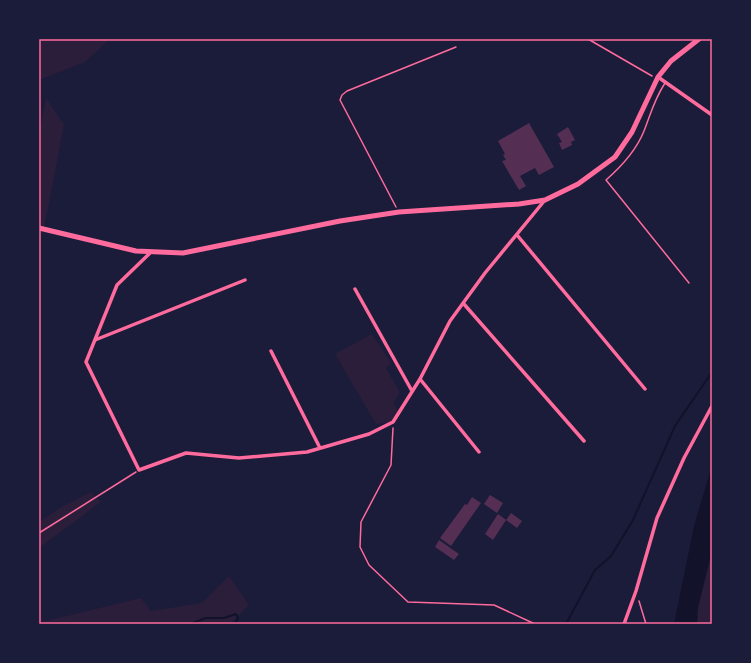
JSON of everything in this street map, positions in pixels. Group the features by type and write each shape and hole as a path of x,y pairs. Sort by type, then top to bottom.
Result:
{"main road":[{"path":"39,228 150,253 183,253 200,251 312,225 399,212 519,204 545,200 578,184 615,157 632,132 658,76 671,61 699,39"}],"street":[{"path":"658,76 712,115"},
{"path":"150,253 117,285 86,362 139,470 186,453 239,458 307,452 370,434 393,422 420,379 450,321 485,273 545,200"},
{"path":"517,235 645,389"},
{"path":"95,340 245,280"},
{"path":"355,289 412,391"},
{"path":"463,303 584,441"},
{"path":"271,351 320,448"},
{"path":"420,379 478,452"},
{"path":"624,624 636,591 657,518 684,458 712,406"}],"lane":[{"path":"666,81 655,98 643,133 630,156 606,180 689,283"}],"path":[{"path":"588,39 651,76 658,76"},
{"path":"399,212 340,100 342,95 347,91 456,47"},
{"path":"393,422 391,466 361,522 360,547 369,565 408,602 424,604 449,602 494,605 536,624"},
{"path":"39,533 139,470"},
{"path":"636,591 642,615 646,624"}],"shaded area":[{"path":"47,39 110,39 85,62 39,80 39,43"},
{"path":"46,98 64,125 44,229 39,228 39,135"},
{"path":"372,334 391,363 386,368 400,392 394,403 398,413 393,422 376,424 335,354"},
{"path":"712,465 712,551 698,607 697,624 674,624 694,526"},
{"path":"91,492 101,502 39,548 39,522 63,506"},
{"path":"712,551 712,624 697,624 698,607"},
{"path":"229,576 249,605 230,624 39,624 39,619 42,622 141,598 151,611 202,603"}],"building":[{"path":"529,123 554,167 539,175 535,168 520,176 526,186 519,190 502,161 506,160 503,155 505,154 498,141"},
{"path":"568,127 575,140 571,142 572,145 562,150 559,143 562,142 557,134"},
{"path":"490,495 503,503 497,513 484,504"},
{"path":"472,497 481,503 451,546 440,538 465,504 467,505"},
{"path":"511,513 522,521 517,528 506,520"},
{"path":"498,514 506,520 493,540 485,534"},
{"path":"439,540 459,554 454,560 435,547"}],"waterway":[{"path":"566,624 595,570 611,556 633,520 675,426 712,372"},
{"path":"190,624 206,618 224,618 236,614 238,618 235,624"}]}
